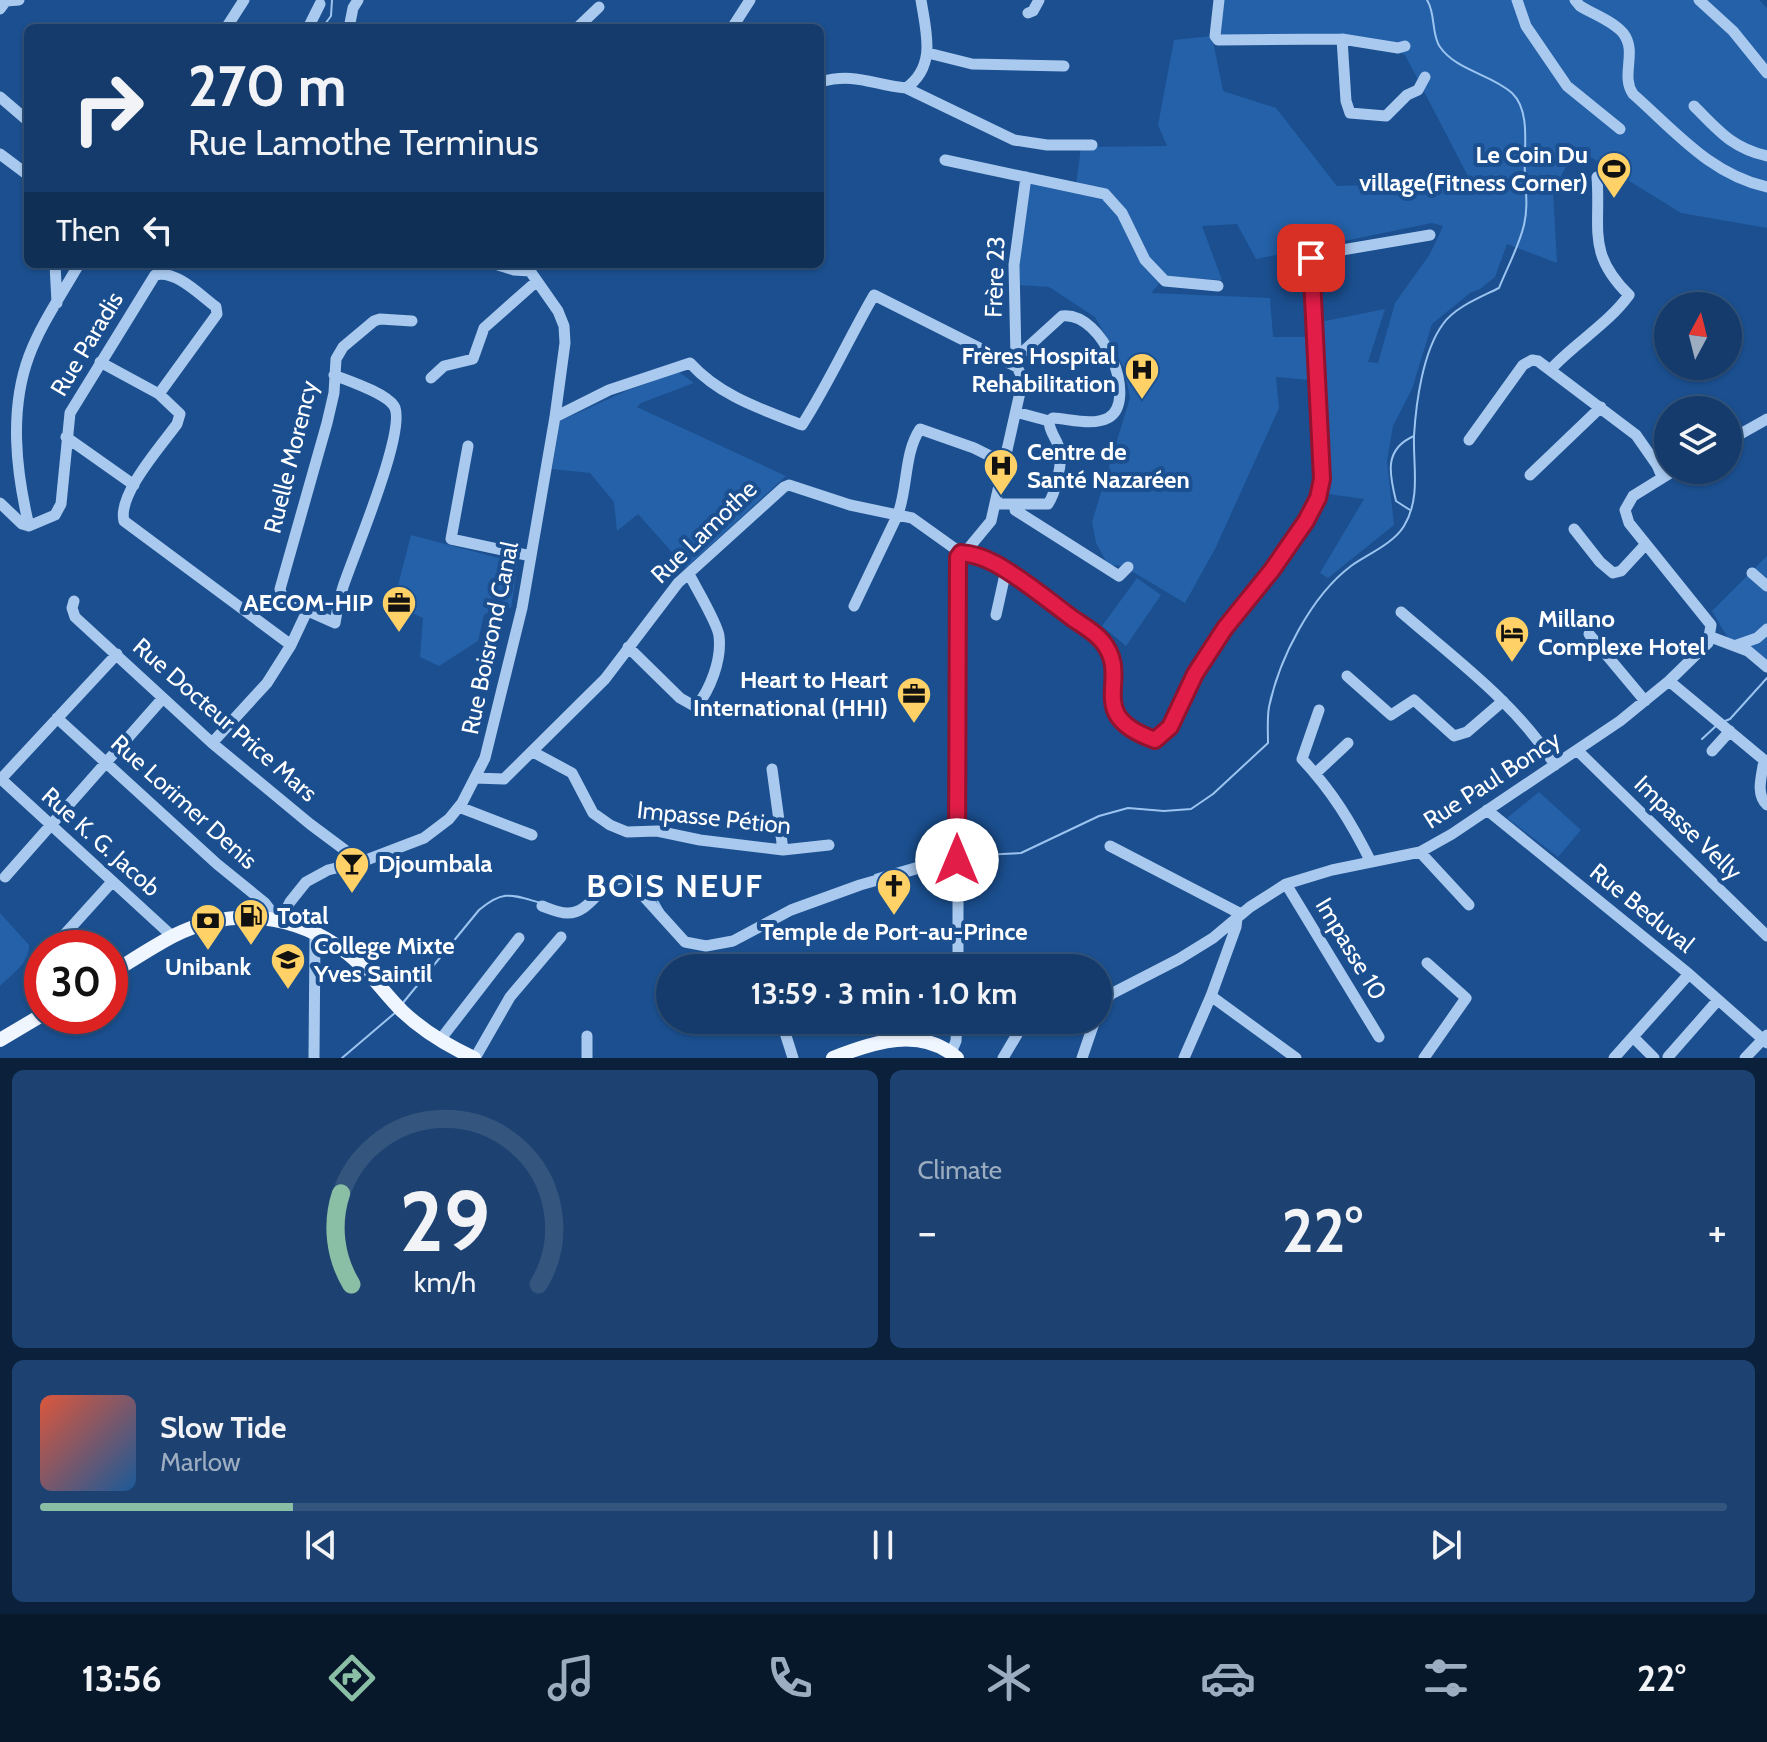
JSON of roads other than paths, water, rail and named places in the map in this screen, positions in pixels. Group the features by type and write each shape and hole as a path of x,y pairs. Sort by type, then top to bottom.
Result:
{"main road":[{"path":"128,963 172,936 208,922 239,918 294,923 347,953 399,1008 440,1040 474,1058"},
{"path":"0,1040 24,1026"},
{"path":"833,1058 894,1040 930,1042 954,1055"}],"street":[{"path":"229,24 244,0"},
{"path":"350,24 358,0"},
{"path":"734,24 748,0"},
{"path":"906,88 918,80 928,53 921,0"},
{"path":"1028,13 1033,11 1039,0"},
{"path":"1219,0 1215,36 1218,40 1342,39 1398,48 1405,46"},
{"path":"1517,0 1526,26 1567,86 1620,129"},
{"path":"1575,0 1621,30 1629,43 1627,82 1633,94 1717,169 1744,182 1767,187"},
{"path":"1699,0 1733,31 1767,73"},
{"path":"310,24 320,4"},
{"path":"581,24 599,7"},
{"path":"1342,39 1346,101 1350,113 1386,116 1407,95 1418,90 1425,77"},
{"path":"928,53 972,64 1064,66"},
{"path":"824,81 854,77 906,88 1014,140 1047,145 1092,145"},
{"path":"0,97 24,118"},
{"path":"1694,106 1729,141 1747,151 1767,156"},
{"path":"0,154 24,172"},
{"path":"945,160 1105,194 1122,213 1145,260 1165,281 1218,286"},
{"name":"Frère 23","path":"961,553 972,545 991,521 1023,379 1016,362 1014,265 1026,177"},
{"path":"1551,369 1566,352 1617,310 1629,295 1611,275 1600,249 1596,223 1599,196 1597,177"},
{"name":"Rue Lamothe","path":"475,778 504,779 533,752 605,679 678,583 789,485 850,505 912,518 961,553 972,554 1006,570 1102,640 1113,660 1114,680 1110,697 1115,712 1134,733 1155,740 1170,727 1195,674 1225,628 1297,533 1318,498 1322,479 1311,258 1313,255 1430,235"},
{"path":"55,268 57,304"},
{"name":"Rue Paradis","path":"77,268 30,353 21,379 16,421 20,475 29,526 55,515 61,504 70,413 155,275 170,275 216,307 217,314 159,394"},
{"name":"Rue Boisrond Canal","path":"280,920 306,882 328,870 361,862 424,838 449,819 475,778 492,738 514,649 565,343 564,326 558,311 530,268"},
{"path":"431,378 444,366 473,359 484,328 537,281"},
{"path":"555,417 609,390 690,363 733,398 802,425 824,391 837,360 874,295 1016,362 1062,316 1080,318 1092,327 1105,343 1121,392 1118,407 1111,417 1098,422 1053,418 1049,421 1016,412"},
{"name":"Ruelle Morency","path":"334,375 383,396 393,404 398,419 392,451 341,591 335,623 283,600 280,589 327,423 334,393 334,375 339,353 374,321 412,321"},
{"path":"1469,440 1527,362 1538,361 1636,435 1654,461"},
{"path":"100,362 159,394 178,410 179,418 134,485 123,510 124,521 291,645"},
{"path":"1530,475 1601,407"},
{"path":"1742,433 1767,419"},
{"path":"996,504 1048,504 1052,499 1060,451 1048,426 1049,421"},
{"path":"854,606 904,498 909,459 920,429 974,448 1004,463"},
{"path":"66,437 134,485"},
{"path":"468,446 451,539 531,556"},
{"path":"1654,482 1633,496 1625,510 1629,523 1706,616 1711,625 1711,637 1737,645 1767,667"},
{"path":"0,503 22,524 29,526"},
{"path":"1015,505 1015,510 1119,576 1128,567"},
{"path":"1574,529 1613,573 1621,571 1646,544"},
{"path":"958,954 958,572 961,553"},
{"path":"996,615 1006,570"},
{"path":"1752,573 1767,586"},
{"path":"628,647 666,686 696,707 704,698 718,658 719,634 689,574"},
{"name":"Rue Docteur Price Mars","path":"74,601 72,608 75,617 212,743 361,862"},
{"path":"212,743 267,683 291,645 307,611"},
{"path":"1401,612 1503,701 1536,734 1555,765"},
{"path":"1737,645 1757,638 1767,629"},
{"path":"1589,634 1645,701"},
{"name":"Rue Paul Boncy","path":"1112,993 1213,938 1286,884 1420,852 1578,751 1669,681 1711,637"},
{"path":"0,780 117,654"},
{"path":"1347,676 1391,715 1414,700 1454,736 1467,732 1503,701"},
{"path":"1669,681 1764,760 1760,792 1762,801 1767,805"},
{"path":"5,877 163,698"},
{"path":"1319,710 1302,757 1317,772 1350,820 1371,862"},
{"name":"Rue Lorimer Denis","path":"57,718 217,864 265,903 280,920"},
{"path":"1712,751 1723,726"},
{"path":"1317,772 1348,743"},
{"name":"Impasse Velly","path":"1578,751 1767,936"},
{"name":"Impasse Pétion","path":"533,752 572,773 593,813 627,832 657,831 700,840 783,850 829,845"},
{"path":"772,769 783,850"},
{"name":"Rue K. G. Jacob","path":"0,780 172,936"},
{"path":"459,807 532,835"},
{"name":"Rue Beduval","path":"1487,810 1765,1039"},
{"path":"1110,846 1239,916 1211,996 1184,1058"},
{"path":"1420,852 1469,905"},
{"path":"542,906 564,913 576,912 615,880 623,878 633,882 685,942 706,946 733,941 791,910 860,885 957,860"},
{"path":"69,930 112,882"},
{"name":"Impasse 10","path":"1286,884 1379,1037"},
{"path":"314,1058 315,934"},
{"path":"474,1058 510,997 561,937"},
{"path":"440,1040 519,938"},
{"path":"1424,1058 1466,998 1427,963"},
{"path":"1614,1058 1689,974"},
{"path":"1211,996 1296,1058"},
{"path":"1668,1057 1718,1000"},
{"path":"785,1034 793,1058"},
{"path":"954,1055 956,1034"},
{"path":"1003,1058 1017,1034"},
{"path":"1082,1058 1090,1034"},
{"path":"587,1036 587,1058"},
{"path":"1633,1037 1654,1058"},
{"path":"1745,1058 1765,1039"}],"waterway":[{"path":"325,24 331,16 332,0"},
{"path":"961,856 1021,853 1099,816 1128,808 1164,811 1191,809 1213,794 1268,743 1268,711 1280,669 1310,611 1336,579 1387,543 1404,526 1413,504 1417,408 1430,348 1443,324 1454,312 1499,288 1522,233 1526,207 1525,133 1518,101 1504,87 1447,55 1437,42 1427,0"},
{"path":"1410,510 1396,501 1391,463 1398,448 1414,436"},
{"path":"1725,721 1767,678"},
{"path":"1702,739 1716,726"},
{"path":"875,875 950,856"},
{"path":"633,877 655,897 663,911"},
{"path":"402,1004 488,903 502,896 541,903"},
{"path":"342,1058 396,1012"}],"place":[{"name":"Le Coin Du village(Fitness Corner)","path":"1614,200"},
{"name":"Frères Hospital Rehabilitation","path":"1142,401"},
{"name":"Centre de Santé Nazaréen","path":"1001,497"},
{"name":"AECOM-HIP","path":"399,634"},
{"name":"Millano Complexe Hotel","path":"1512,664"},
{"name":"Heart to Heart International (HHI)","path":"914,725"},
{"name":"Djoumbala","path":"352,895"},
{"name":"Temple de Port-au-Prince","path":"894,917"},
{"name":"Total","path":"251,947"},
{"name":"Unibank","path":"208,952"},
{"name":"College Mixte Yves Saintil","path":"288,991"}],"district":[{"name":"BOIS NEUF","path":"675,886"}]}
